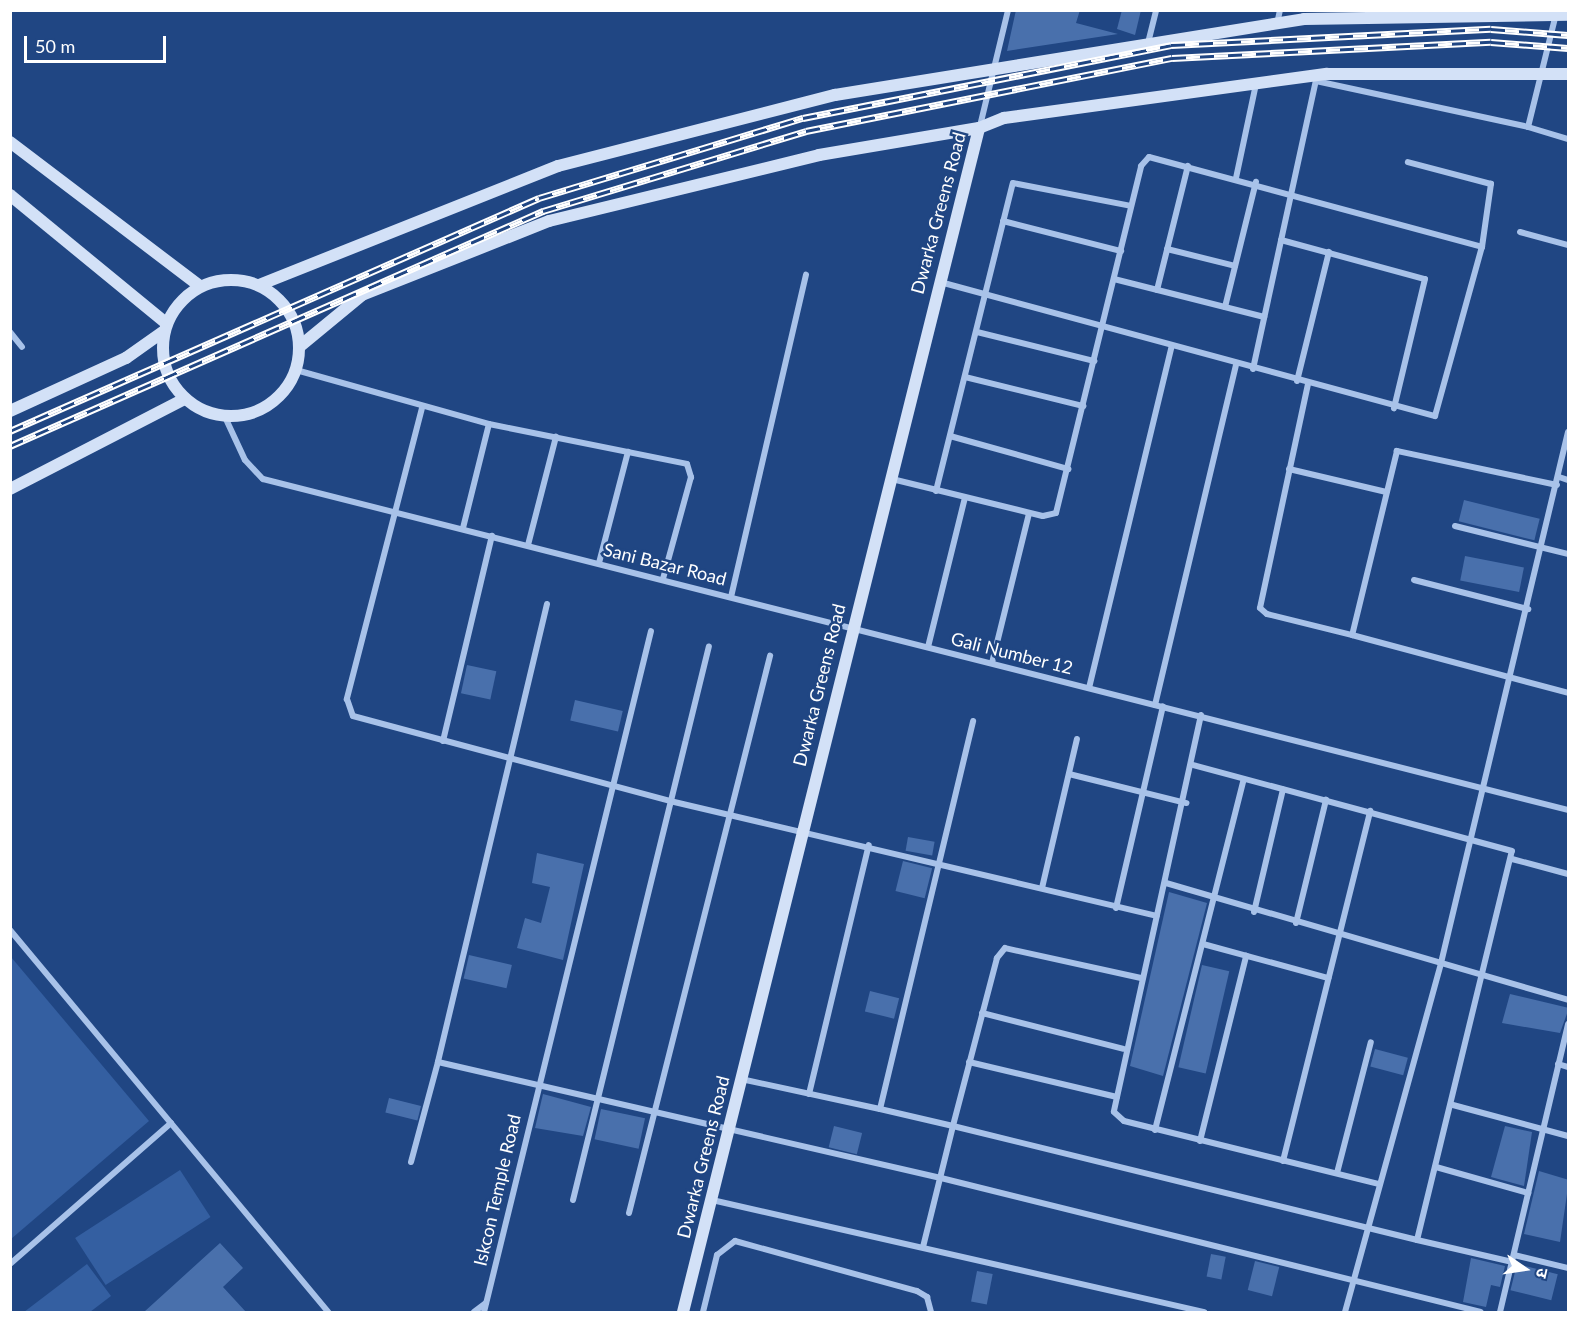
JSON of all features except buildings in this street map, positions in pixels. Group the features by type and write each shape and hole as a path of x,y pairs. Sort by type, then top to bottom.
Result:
{"street":[{"name":"Dwarka Greens Road","path":"683,1312 888,478 1008,10"},
{"path":"1148,43 1156,10"},
{"path":"1277,24 1280,10"},
{"path":"259,285 558,166 835,95 995,67 1277,24 1560,14 1528,127"},
{"path":"299,347 362,295 549,221 819,155 979,128 1004,118 1256,84 1316,78 1543,72 1569,74"},
{"path":"1316,78 1528,127 1569,139"},
{"path":"1253,369 1316,78"},
{"path":"1236,178 1256,84"},
{"path":"10,142 200,286"},
{"path":"888,478 1029,513 1056,513 1144,160 1188,166 1292,191 1482,247"},
{"path":"939,282 1428,416 1438,412 1482,247 1491,184 1408,162"},
{"path":"1157,290 1188,166"},
{"path":"936,491 977,332 1010,188 1020,180 1131,206"},
{"path":"1225,307 1256,182"},
{"path":"10,195 165,327"},
{"path":"1003,221 1121,251"},
{"path":"1520,232 1569,245"},
{"path":"1281,240 1425,279 1394,408"},
{"path":"1167,249 1235,266"},
{"path":"1297,381 1329,252"},
{"path":"730,597 806,275"},
{"path":"10,411 126,358 165,327 180,301 200,286 230,279 259,285 288,310 299,347 296,370 268,405 225,417 184,399 162,356 165,327"},
{"path":"1114,279 1264,317"},
{"path":"977,332 1094,361"},
{"path":"10,333 22,347"},
{"path":"1089,688 1172,346"},
{"path":"1155,705 1236,364"},
{"path":"296,370 422,408 691,467 663,579"},
{"path":"965,377 1083,406"},
{"path":"1308,384 1260,608 1267,614 1569,693"},
{"path":"10,489 184,399"},
{"path":"422,408 348,709 362,720 670,801 940,861 1116,908 1157,916"},
{"name":"Sani Bazar Road","path":"225,417 245,460 263,479 928,647"},
{"path":"462,528 489,424"},
{"path":"1345,1312 1441,963 1543,549 1569,432"},
{"path":"950,436 1068,469"},
{"path":"528,545 556,437"},
{"path":"1352,635 1394,456 1401,449 1557,485"},
{"path":"599,563 628,452"},
{"path":"1289,469 1386,492"},
{"path":"1559,477 1569,480"},
{"path":"928,647 965,498"},
{"path":"992,663 1029,513"},
{"path":"1455,526 1569,555"},
{"path":"443,741 492,536"},
{"path":"1414,580 1528,609"},
{"path":"411,1162 438,1062 548,604"},
{"name":"Iskcon Temple Road","path":"484,1312 651,631"},
{"path":"573,1200 709,646"},
{"name":"Gali Number 12","path":"928,647 1569,810"},
{"path":"629,1213 728,814 770,656"},
{"path":"1116,908 1163,706"},
{"path":"1202,715 1186,803 1124,1049 1117,1097 1117,1118 1155,1130 1379,1184"},
{"path":"880,1109 973,721"},
{"path":"1042,888 1077,739"},
{"path":"1193,765 1510,848 1512,859 1453,1105 1417,1240"},
{"path":"1069,774 1186,803"},
{"path":"1155,1130 1244,779"},
{"path":"1254,912 1283,789"},
{"path":"1296,922 1326,800"},
{"path":"1283,1161 1370,811"},
{"path":"810,1094 868,845"},
{"path":"1512,859 1569,874"},
{"path":"1166,883 1254,912 1339,933 1569,1000"},
{"path":"10,930 328,1312"},
{"path":"1203,944 1328,978"},
{"path":"923,1247 996,958 1005,948 1141,978"},
{"path":"1200,1141 1246,956"},
{"path":"982,1013 1124,1049"},
{"path":"1500,1312 1569,1024"},
{"path":"1337,1173 1371,1042"},
{"path":"438,1062 729,1132 941,1178 1480,1312"},
{"path":"969,1062 1117,1097"},
{"path":"1558,1064 1569,1067"},
{"path":"741,1079 953,1126 1368,1225 1417,1240 1512,1262"},
{"path":"1453,1105 1569,1136"},
{"path":"10,1264 171,1122"},
{"path":"1436,1167 1528,1192"},
{"path":"712,1200 1204,1312"},
{"path":"704,1312 717,1255 735,1241 917,1291 927,1297 931,1312"},
{"path":"1514,1255 1569,1268"},
{"path":"474,1312 486,1302"}],"shaded area":[{"path":"11,957 149,1121 10,1239"},
{"path":"180,1170 210,1217 106,1285 75,1238"},
{"path":"87,1264 111,1296 90,1312 24,1312"}],"railway":[{"path":"10,431 539,198 803,118 1171,45 1491,29 1568,35"},
{"path":"10,446 543,211 806,131 1172,58 1491,42 1568,48"}]}
